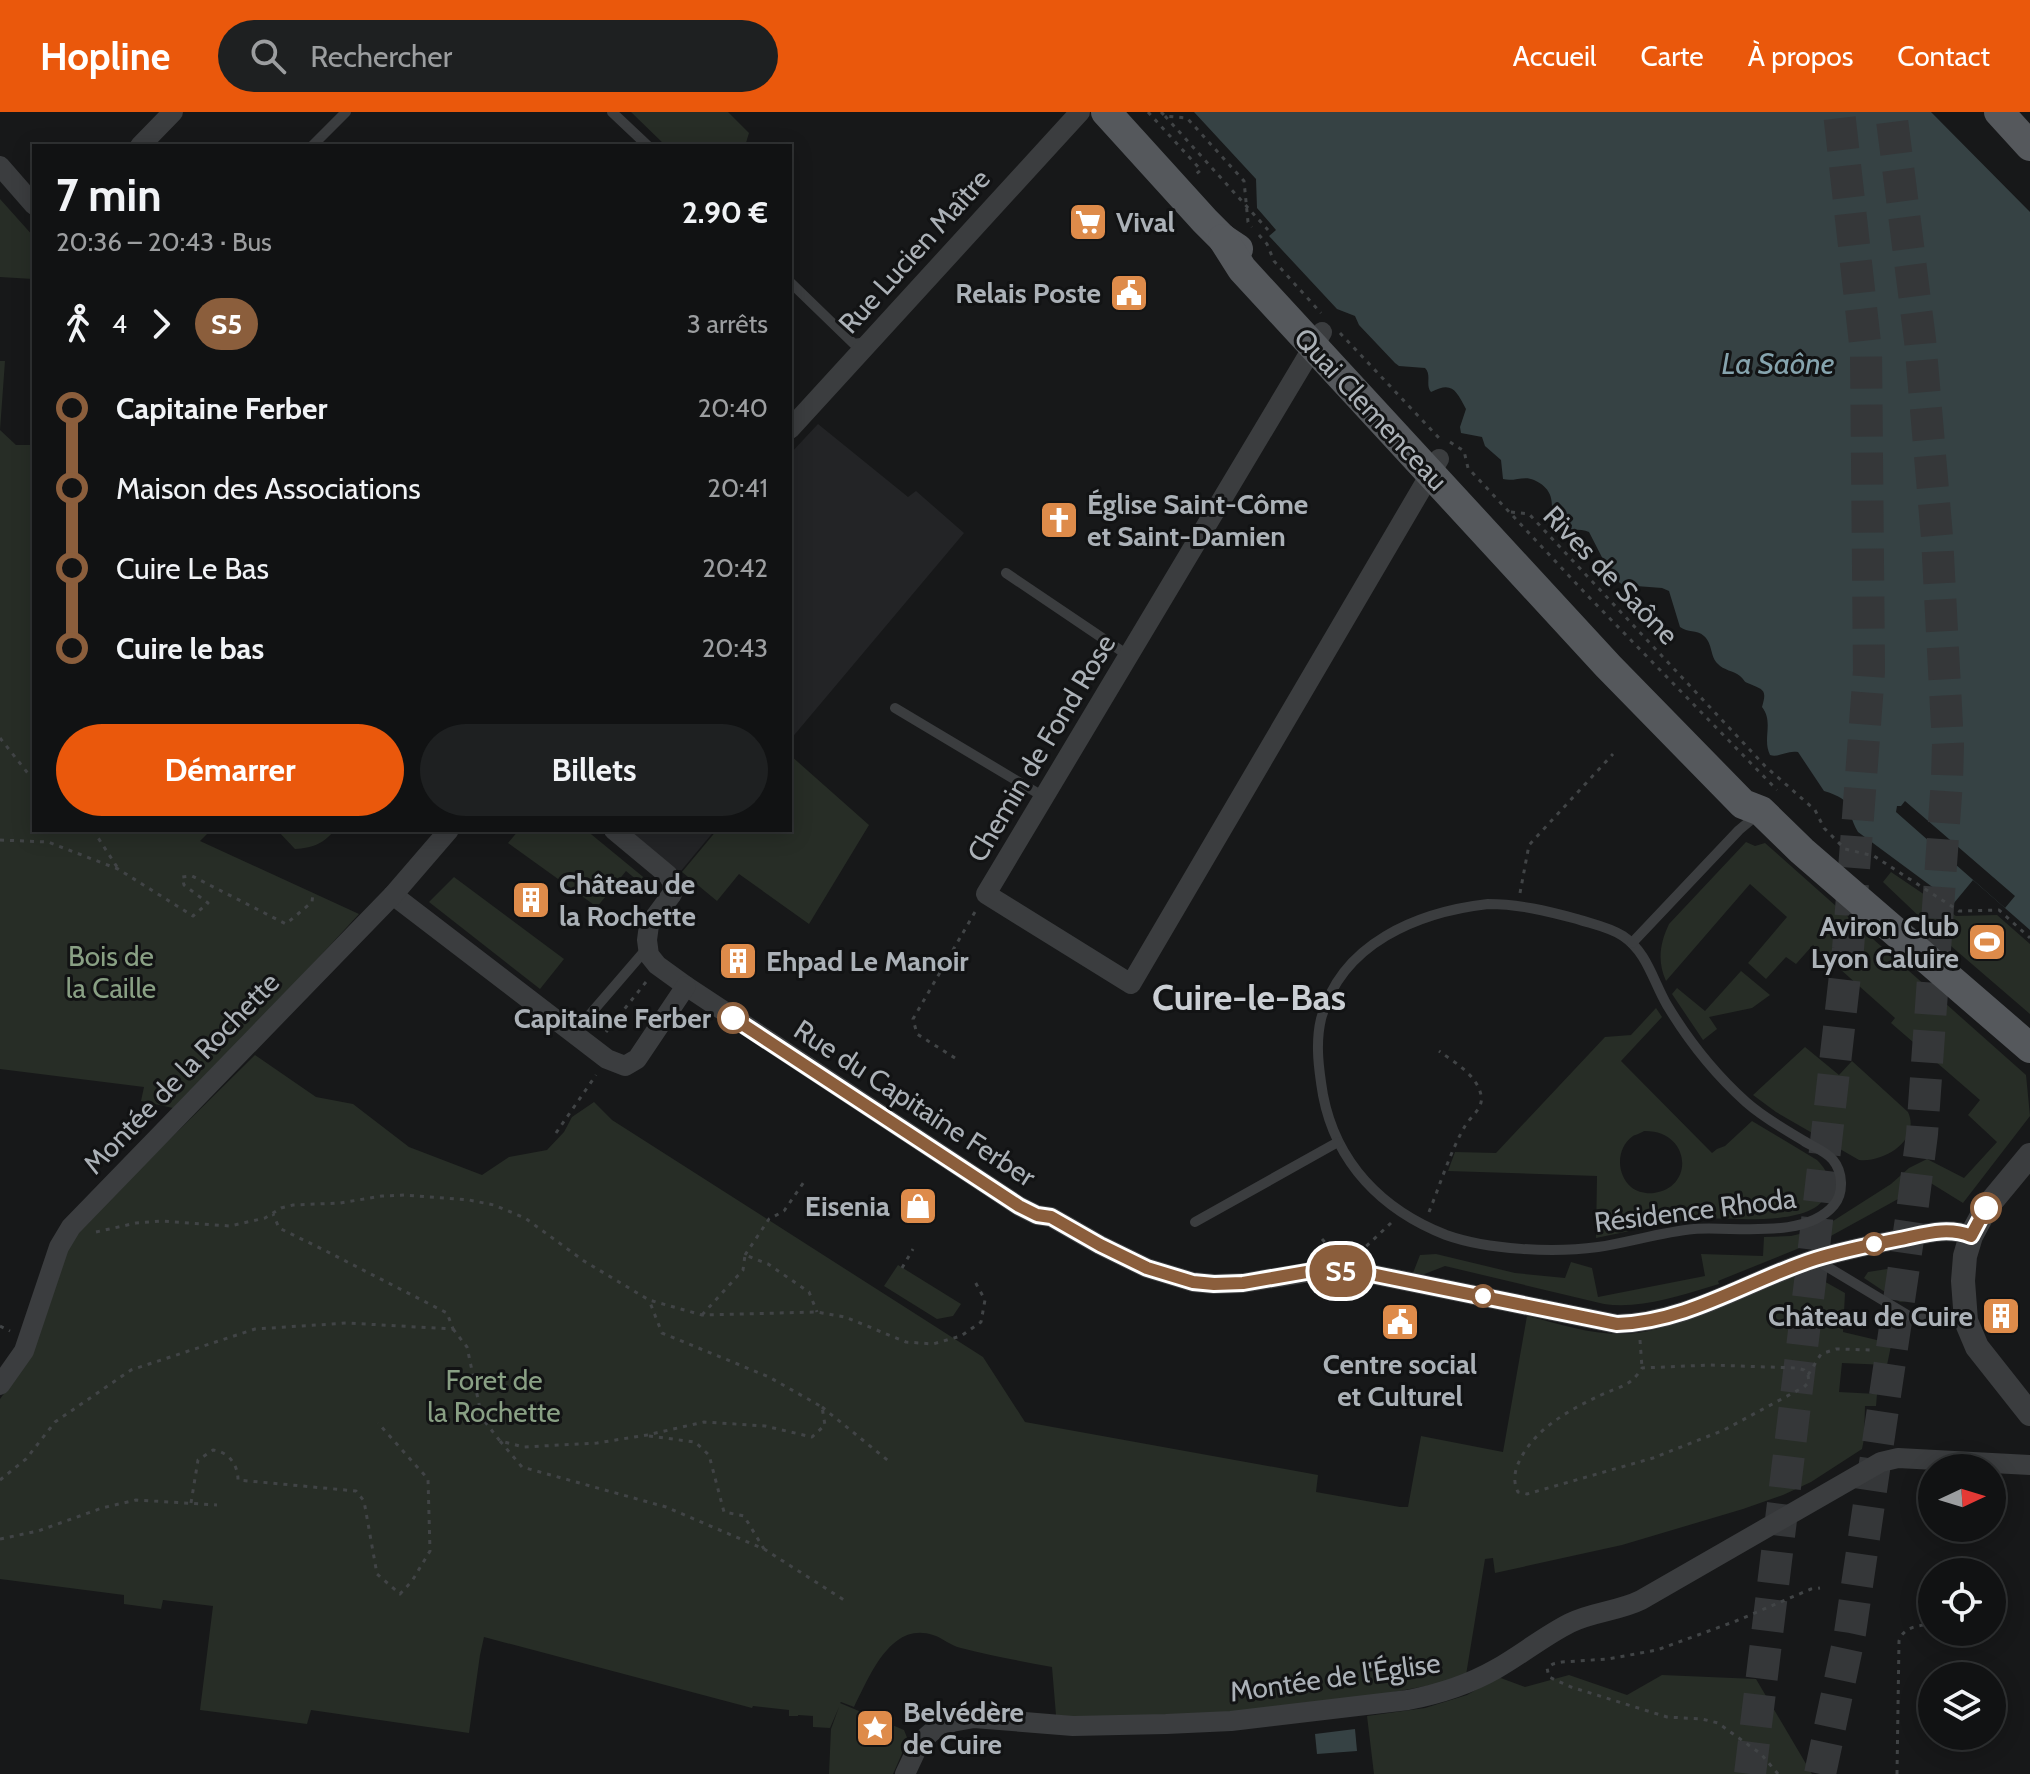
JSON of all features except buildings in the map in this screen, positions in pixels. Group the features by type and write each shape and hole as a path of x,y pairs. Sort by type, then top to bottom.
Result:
{"main road":[{"name":"Quai Clemenceau","path":"1106,112 1223,239 1242,269 1323,330 1435,466 1596,641 1685,747 1743,804 1773,805 1802,851 2030,1048"},
{"path":"1999,112 2030,146"}],"street":[{"path":"142,144 173,112"},
{"name":"Rue Lucien Maître","path":"792,427 1080,112"},
{"path":"0,166 32,203"},
{"name":"Chemin de Fond Rose","path":"1323,330 986,894 1131,984 1435,466"},
{"name":"Montée de la Rochette","path":"0,1385 24,1351 59,1247 71,1227 393,895 447,832"},
{"path":"616,832 668,875 672,882 672,894 649,925 648,952"},
{"path":"393,895 607,1059 625,1066 637,1059 686,986"},
{"name":"Rue du Capitaine Ferber","path":"648,952 657,965 686,986 1019,1206 1037,1215 1051,1217 1147,1268 1183,1279 1214,1284 1243,1283 1318,1270 1366,1273 1617,1324 1639,1324 1685,1312 1814,1259 1927,1233 1957,1230 1971,1236"},
{"path":"2030,1155 1986,1208 1971,1236 1965,1256 1963,1281 1966,1321 1977,1347 2030,1414"},
{"name":"Montée de l'Église","path":"905,1774 920,1742 934,1730 952,1722 974,1718 1073,1726 1231,1721 1430,1696 1483,1676 1573,1621 1630,1606 1881,1462 1898,1458 2030,1465"}],"lane":[{"path":"314,144 346,112"},
{"path":"612,112 646,144"},
{"path":"792,284 854,344 869,342"},
{"path":"1006,573 1129,656"},
{"path":"895,708 1044,797"},
{"path":"1424,1225 1400,1211 1362,1177 1338,1142 1327,1115 1320,1074 1319,1032 1330,998 1353,963 1385,936 1423,917 1464,906 1488,904 1532,907 1603,926 1632,943 1739,830 1773,805"},
{"name":"Résidence Rhoda","path":"1424,1225 1481,1244 1525,1249 1599,1247 1694,1229 1774,1228 1806,1223 1824,1215 1840,1196 1840,1174 1835,1162 1770,1122 1728,1084 1704,1057 1667,1004 1644,958 1632,943"},
{"path":"574,1033 642,954 648,952"},
{"path":"1195,1222 1338,1142"},
{"path":"1814,1259 1909,1316 1947,1322 1966,1321"}],"path":[{"path":"1148,112 1201,170 1195,175"},
{"path":"1163,114 1268,230"},
{"name":"Rives de Saône","path":"1163,114 1187,118 1244,181 1248,222 1267,244 1274,261 1323,330 1436,437 1454,443 1464,451 1468,468 1509,511 1529,514 1765,766 1815,810 1824,828 1845,849"},
{"path":"1266,253 1274,261"},
{"path":"1509,511 1773,805"},
{"path":"0,738 32,778"},
{"path":"1518,905 1529,845 1613,754"},
{"path":"94,832 118,869"},
{"path":"0,840 48,842 118,869 193,916 208,903 184,885 182,877 192,876 286,924 312,902 313,893"},
{"path":"1832,846 1874,856 1959,911 1999,910 2030,938"},
{"path":"955,1058 917,1034 913,1019 986,894"},
{"path":"604,1035 648,979"},
{"path":"1424,1225 1465,1127 1480,1108 1482,1100 1481,1092 1469,1074 1439,1051"},
{"path":"556,1133 607,1059"},
{"path":"702,1315 743,1270 745,1255 769,1219 784,1211 806,1179"},
{"path":"96,1232 162,1221 230,1226 265,1218 293,1205 340,1203 382,1196 469,1200 494,1205 525,1218 584,1261 649,1300 702,1315 817,1312 845,1317 906,1342 933,1344 961,1336 981,1322 985,1300 973,1278"},
{"path":"1353,1258 1387,1228 1400,1211"},
{"path":"273,1214 279,1228 447,1313 453,1329 467,1347 482,1418 522,1467 666,1507 764,1549 844,1600"},
{"path":"1322,1239 1339,1259"},
{"path":"902,1268 913,1249"},
{"path":"745,1255 768,1264 809,1292 817,1312"},
{"path":"649,1300 662,1333 769,1377 822,1407 891,1463"},
{"path":"0,1480 26,1459 55,1422 131,1370 241,1333 255,1329 347,1323 453,1329"},
{"path":"1639,1324 1642,1368 1634,1380 1599,1395 1541,1431 1518,1463 1515,1484 1518,1492 1527,1494 1643,1461 1724,1430 1809,1382 1804,1370 1797,1368 1710,1365 1642,1368"},
{"path":"0,1326 13,1332"},
{"path":"1808,1375 1821,1354 1836,1349 1873,1350"},
{"path":"500,1441 524,1447 597,1443 704,1422 765,1426 812,1437 825,1425 822,1407"},
{"path":"191,1503 198,1460 213,1450 220,1451 233,1461 238,1480 356,1491 364,1501 377,1574 400,1594 412,1581 430,1551 428,1479 378,1423"},
{"path":"647,1435 695,1442 709,1455 724,1512 744,1516 764,1549"},
{"path":"0,1539 38,1531 102,1508 136,1500 217,1505"},
{"path":"1778,1774 1761,1754 1718,1723 1667,1717 1571,1687 1549,1677 1547,1668 1562,1662 1608,1659 1657,1650 1820,1588"},
{"path":"1897,1774 1899,1641 1902,1633 1918,1627"}],"shaded area":[{"path":"818,424 908,497 916,491 964,533 792,738 792,452"},
{"path":"631,832 713,832 680,872"}],"green space":[{"path":"631,112 728,112 749,133 746,144 664,144"},
{"path":"0,199 32,235 32,279 0,277"},
{"path":"0,361 5,361 0,430"},
{"name":"Bois de la Caille","path":"0,430 16,445 32,445 32,832 209,832 200,841 359,914 173,1108 141,1101 144,1087 0,1069"},
{"path":"792,757 869,825 809,924 739,874 717,901 682,872 715,832 792,832"},
{"path":"279,832 333,832 317,844 295,849"},
{"path":"517,832 588,832 659,890 655,895 626,871 597,907 508,843"},
{"path":"1746,842 1755,846 1765,843 2026,1075 2030,1116 1963,1203 1929,1182 1809,1248 1807,1245 1718,1281 1719,1284 1644,1303 1604,1304 1445,1266 1422,1275 1413,1273 1420,1255 1436,1254 1515,1273 1565,1278 1571,1262 1592,1268 1598,1297 1705,1276 1701,1254 1763,1256 1764,1237 1791,1236 1833,1221 1927,1159 1964,1178 1997,1142 1968,1115 1980,1100 1891,1023 1895,1018 1813,945 1796,964 1786,957 1766,979 1748,963 1787,917 1750,884 1666,981 1661,952 1669,924"},
{"name":"Aviron Club Lyon Caluire","path":"1891,872 1956,916 1997,915 2030,944 2030,1014 1883,882"},
{"path":"454,877 564,959 540,989 429,902"},
{"path":"1741,971 1770,995 1752,1008 1709,1017 1717,1029 1703,1040 1672,994 1677,988 1705,1011"},
{"path":"1656,1008 1662,1017 1621,1061 1712,1153 1725,1146 1752,1121 1817,1160 1825,1169 1828,1180 1822,1202 1809,1211 1792,1216 1694,1219 1596,1238 1597,1176 1448,1171 1455,1152 1496,1153 1605,1037 1631,1035","holes":["1644,1131 1660,1133 1679,1149 1681,1171 1667,1189 1645,1193 1626,1182 1621,1168 1621,1154 1633,1136"]},
{"path":"1805,1047 1839,1075 1852,1061 1908,1112 1911,1122 1909,1132 1898,1148 1879,1158 1859,1160 1776,1112 1753,1095"},
{"name":"Foret de la Rochette","path":"255,1055 316,1097 353,1104 409,1147 482,1175 509,1157 547,1150 564,1132 572,1117 594,1102 612,1120 983,1357 1025,1422 1318,1475 1316,1492 1400,1507 1408,1507 1421,1436 1503,1452 1527,1316 1592,1332 1640,1333 1657,1329 1799,1271 1806,1271 1845,1293 1843,1332 1891,1346 1887,1365 1842,1363 1839,1392 1877,1394 1876,1406 1865,1406 1862,1449 1811,1482 1743,1509 1622,1545 1495,1573 1493,1558 1485,1559 1466,1675 1442,1683 1351,1700 1225,1716 1058,1720 1052,1667 972,1651 933,1635 918,1633 905,1636 883,1655 854,1707 840,1703 904,1730 908,1740 893,1774 829,1774 831,1729 839,1707 830,1728 813,1727 813,1716 789,1716 789,1710 752,1708 484,1637 469,1733 311,1710 307,1724 200,1710 213,1606 163,1600 161,1609 124,1604 124,1595 0,1579 0,1399 27,1362 65,1250 87,1221"},
{"path":"898,1265 961,1304 953,1316 937,1319 884,1286"},
{"path":"1887,1269 1915,1289 1907,1301 1900,1302 1864,1278 1868,1272"},
{"path":"1569,1675 1627,1695 1662,1675 1756,1679 1812,1774 1374,1774 1367,1716 1425,1708 1467,1695 1498,1677 1525,1687"}],"water":[{"name":"La Saône","path":"1194,112 1931,112 2030,212 2030,930 1973,880 1954,903 1858,832 1846,802 1824,791 1798,752 1770,755 1767,719 1762,707 1763,691 1720,666 1704,636 1680,627 1669,591 1623,585 1609,571 1589,532 1562,528 1554,523 1549,492 1543,486 1530,479 1503,479 1501,460 1485,446 1482,437 1461,433 1466,409 1456,392 1444,387 1431,392 1425,368 1395,363 1359,325 1355,316 1337,309 1269,236 1276,230 1257,208 1256,179"},
{"path":"1355,1729 1357,1751 1317,1754 1315,1734"}],"pier":[{"path":"1905,801 2015,896 2005,908 1896,812 1897,806"}],"tunnel":[{"path":"1750,1774 1848,949 1869,671 1866,352 1839,112"},
{"path":"1820,1774 1850,1633 1922,1134 1947,780 1948,745 1937,537 1920,340 1891,112"}],"bus line":[{"name":"S5","path":"733,1018 1019,1206 1037,1215 1051,1217 1147,1268 1193,1282 1243,1283 1318,1270 1378,1274 1617,1324 1639,1324 1685,1312 1814,1259 1927,1233 1957,1230 1971,1236 1986,1208"}],"place":[{"name":"Vival","path":"1088,222"},
{"name":"Relais Poste","path":"1129,293"},
{"name":"Église Saint-Côme et Saint-Damien","path":"1059,520"},
{"name":"Château de la Rochette","path":"531,900"},
{"name":"Aviron Club Lyon Caluire","path":"1987,942"},
{"name":"Ehpad Le Manoir","path":"738,961"},
{"name":"Capitaine Ferber","path":"733,1018"},
{"name":"Eisenia","path":"918,1206"},
{"name":"Château de Cuire","path":"2001,1316"},
{"name":"Centre social et Culturel","path":"1400,1322"},
{"name":"Belvédère de Cuire","path":"875,1728"}],"district":[{"name":"Cuire-le-Bas","path":"1249,997"}]}
